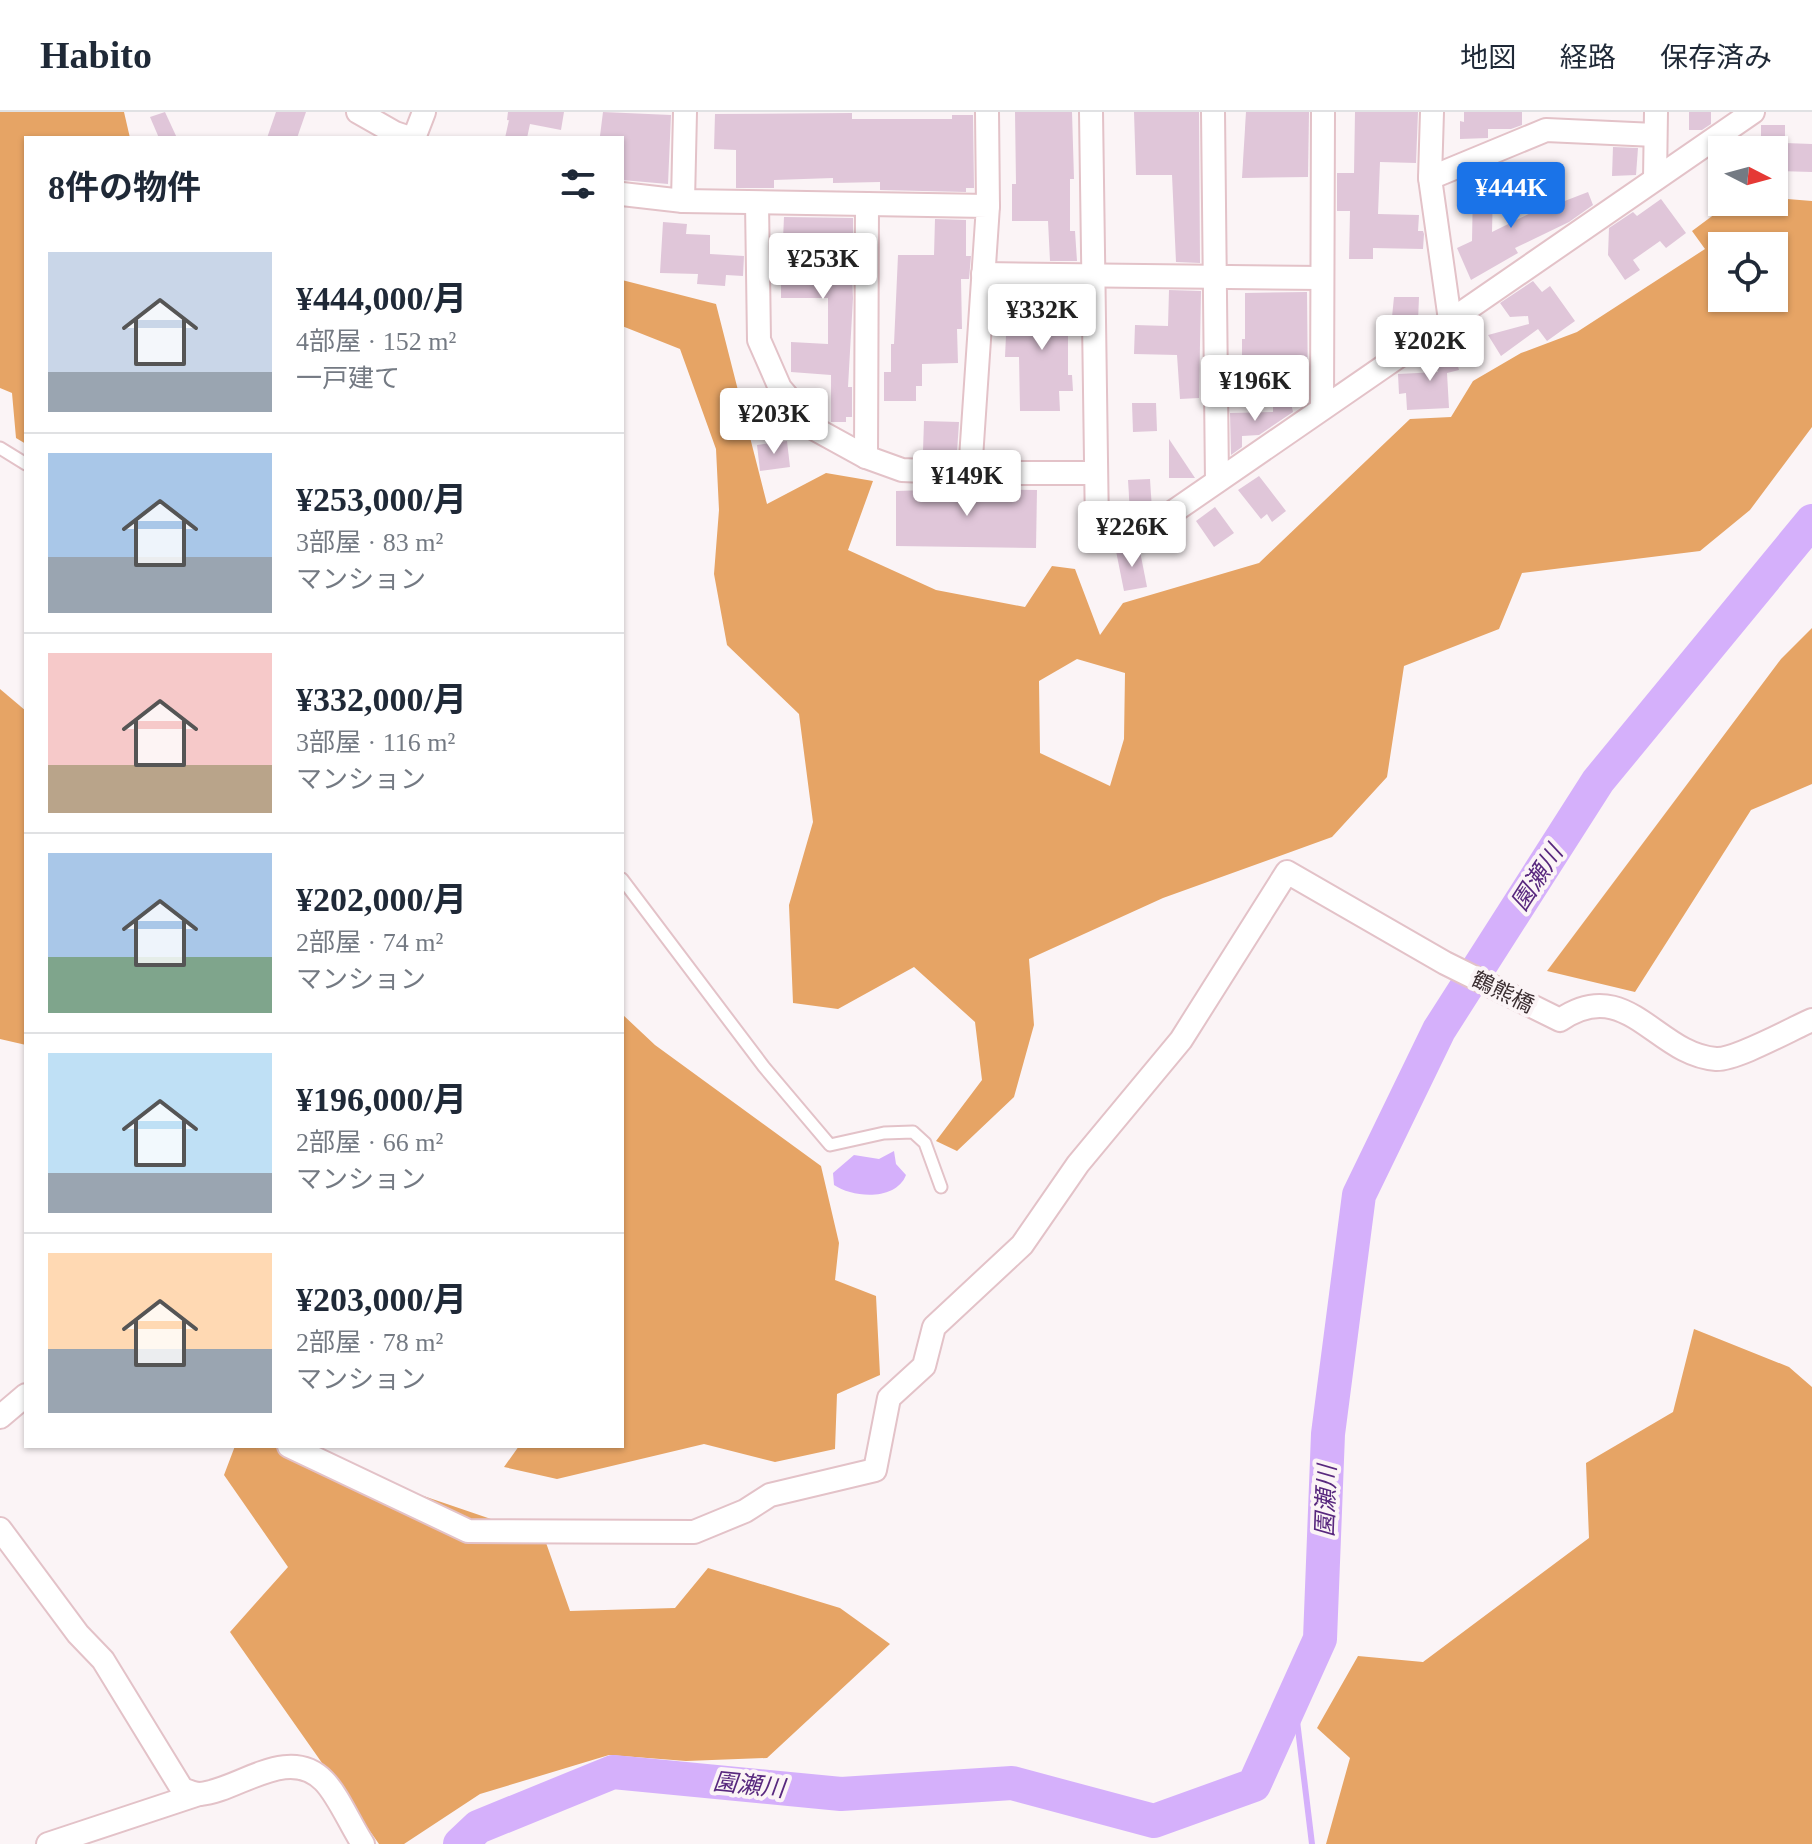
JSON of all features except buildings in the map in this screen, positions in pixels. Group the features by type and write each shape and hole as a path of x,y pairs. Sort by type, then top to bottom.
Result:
{"street":[{"path":"358,112 405,136"},
{"path":"413,136 424,112"},
{"path":"683,201 685,112"},
{"path":"970,473 988,206 987,112"},
{"path":"1091,112 1097,529 1154,525 1753,112"},
{"path":"1213,112 1217,481"},
{"path":"1322,408 1323,112"},
{"path":"1432,112 1430,178 1450,320"},
{"path":"1430,178 1546,121 1656,123 1655,179"},
{"path":"624,194 683,201 988,206"},
{"path":"757,203 759,340 780,388 815,429 866,457 902,470 1096,473"},
{"path":"866,457 867,204"},
{"path":"983,274 1322,278"},
{"name":"鶴熊橋","path":"293,1448 468,1531 694,1532 745,1511 770,1495 875,1470 889,1398 924,1366 934,1327 1022,1245 1078,1164 1181,1040 1287,872 1445,963 1560,1020 1590,1007 1606,1005 1634,1015 1690,1051 1721,1059 1812,1020"},
{"path":"0,1417 24,1397"},
{"path":"0,1529 78,1634 103,1660 182,1789 199,1794"},
{"path":"48,1844 263,1772 289,1767 307,1769 324,1781 363,1844"}],"lane":[{"path":"0,448 24,463"},
{"path":"624,882 764,1067 830,1145 884,1133 913,1132 925,1143 941,1187"}],"shaded area":[{"path":"0,112 124,112 130,136 24,136 24,443 16,438 12,393 0,388"},
{"path":"1788,199 1812,201 1812,427 1750,510 1700,551 1522,573 1499,629 1404,666 1387,777 1332,837 1163,898 1029,959 1034,1025 1014,1097 957,1151 936,1141 982,1080 975,1022 914,967 838,1009 793,1003 789,905 813,822 799,714 727,645 714,574 719,510 716,449 680,349 624,327 624,281 716,304 767,504 826,473 873,481 848,550 936,590 1025,607 1052,566 1075,569 1100,635 1123,603 1259,563 1410,419 1451,417 1473,381 1521,353 1577,332 1705,249 1692,231 1712,216 1788,216","holes":["1077,659 1125,673 1124,739 1110,786 1040,753 1039,681"]},
{"path":"1812,628 1812,784 1751,810 1635,992 1547,971 1781,659"},
{"path":"0,689 24,709 24,1045 0,1039"},
{"path":"624,1016 655,1045 821,1166 839,1243 835,1280 876,1296 880,1375 837,1394 835,1449 775,1462 704,1444 557,1479 504,1467 518,1448 624,1448"},
{"path":"894,1151 896,1164 906,1175 893,1189 873,1195 852,1193 834,1185 833,1173 854,1155 879,1159"},
{"path":"1694,1329 1789,1367 1812,1387 1812,1844 1326,1844 1350,1758 1317,1728 1358,1656 1423,1662 1589,1538 1586,1463 1673,1412"},
{"path":"234,1448 283,1448 544,1537 570,1611 675,1608 708,1568 840,1608 890,1644 767,1758 686,1761 609,1755 480,1794 404,1844 379,1844 230,1632 288,1567 224,1475"}],"waterway":[{"name":"園瀬川","path":"460,1844 478,1827 613,1772 841,1794 1012,1783 1154,1821 1254,1785 1320,1639 1328,1434 1359,1195 1439,1030 1598,781 1812,521"},
{"path":"1294,1696 1312,1844"}]}
